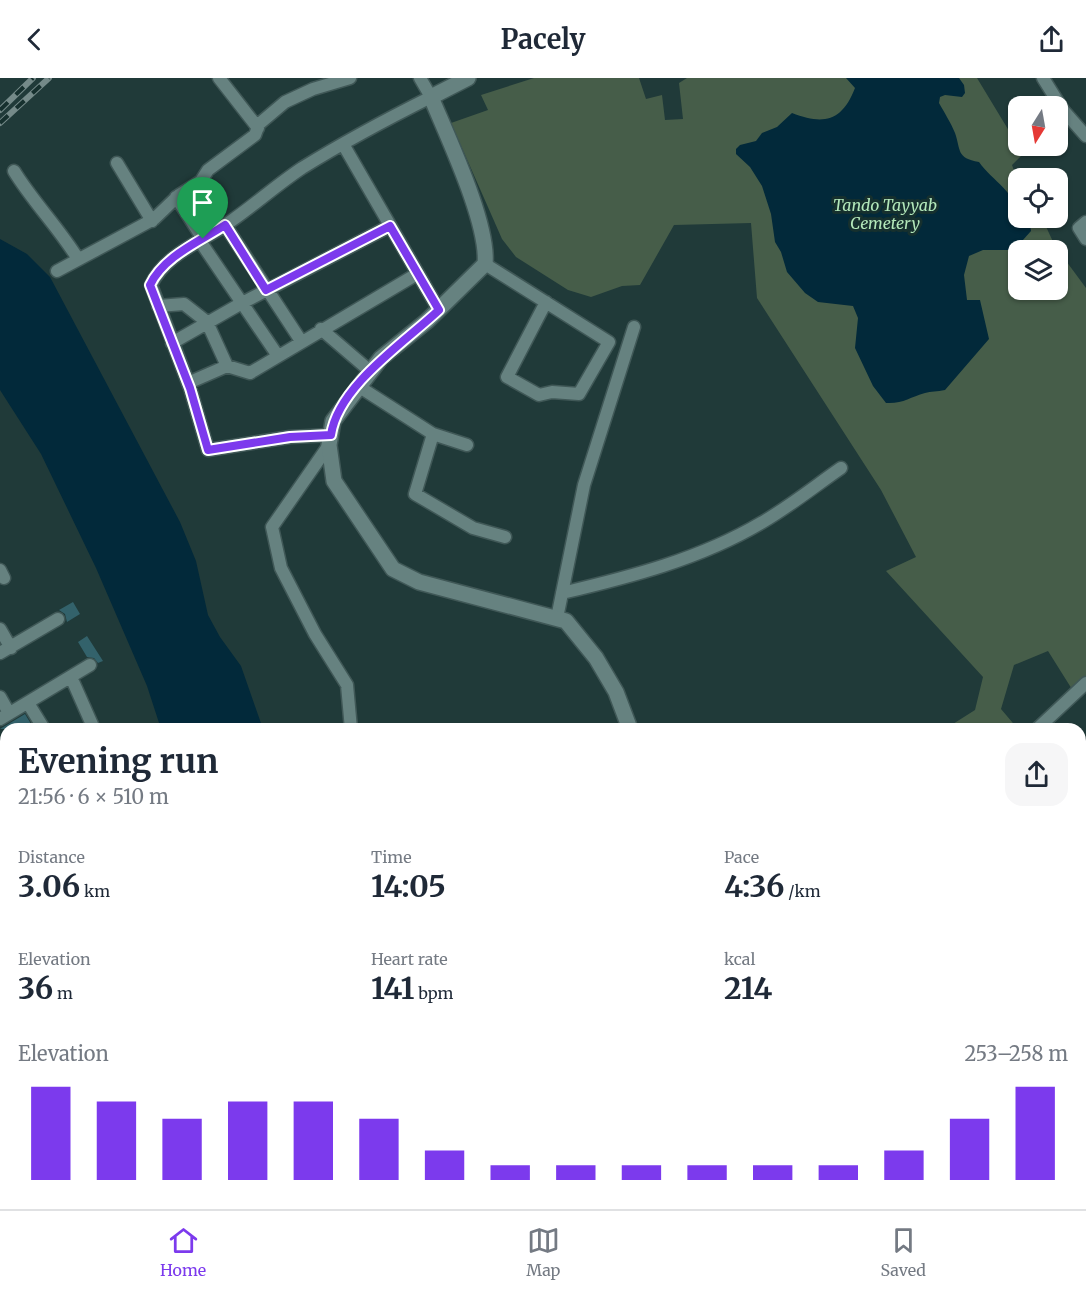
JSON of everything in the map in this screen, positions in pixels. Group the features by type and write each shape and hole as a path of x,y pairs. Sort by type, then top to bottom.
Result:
{"street":[{"path":"219,78 258,128"},
{"path":"57,271 152,221 176,198 201,181 208,170 255,135 258,128 285,102 313,89 350,78"},
{"path":"420,78 431,97 466,183 487,248 485,264 439,310 381,358 333,421 330,440 334,481 393,569 419,582 566,621 596,658 616,692 628,723"},
{"path":"330,440 290,437 208,450 188,383 150,285 157,272 168,262 225,225 301,169 343,144 468,78"},
{"path":"1043,78 1063,110 1086,136"},
{"path":"343,144 439,310"},
{"path":"117,163 152,221"},
{"path":"14,171 29,196 64,237 78,259"},
{"path":"176,198 278,356"},
{"path":"1086,222 1079,228 1086,239"},
{"path":"225,225 302,341"},
{"path":"172,343 266,290 390,226"},
{"path":"485,264 546,302 609,342 579,394 552,392 539,395 507,377 546,302"},
{"path":"188,383 227,366 250,373 417,274"},
{"path":"158,306 184,304 207,322 227,366"},
{"path":"557,618 584,485 634,327"},
{"path":"321,329 370,371"},
{"path":"358,386 433,434 467,445"},
{"path":"433,434 415,494 472,528 505,537"},
{"path":"330,440 272,527 282,568 315,634 347,685 350,723"},
{"path":"562,593 632,577 697,554 761,523 841,468"},
{"path":"0,629 5,650 58,619"},
{"path":"0,697 5,716 90,666"},
{"path":"71,677 91,723"},
{"path":"1043,723 1086,683"},
{"path":"28,703 40,723"}],"green space":[{"name":"Tando Tayyab Cemetery","path":"534,78 639,78 646,99 662,95 665,120 683,119 679,83 687,78 977,78 1008,129 1008,156 1021,156 1012,165 1013,168 1008,168 1008,228 1047,228 1052,240 1008,240 1008,300 1068,300 1068,264 1086,288 1086,683 1075,694 1048,651 1014,665 1001,709 1013,723 954,723 975,710 983,677 886,571 916,557 881,490 757,298 751,223 674,225 640,285 622,286 591,297 568,290 516,257 502,239 451,123 488,110 481,95"}],"water":[{"path":"846,78 959,78 964,85 965,93 962,97 945,95 940,97 939,103 953,129 961,152 966,158 979,162 1008,193 1008,228 1031,228 1031,231 1023,240 1008,240 1008,250 983,250 969,256 964,275 967,300 980,300 989,339 945,390 927,392 897,402 886,403 873,386 855,348 858,318 853,306 818,302 805,293 787,272 781,252 775,242 771,214 762,186 750,167 736,154 736,149 740,145 756,141 762,133 777,127 792,113 813,119 830,118 838,114 850,99 855,88"},
{"path":"0,239 27,254 50,277 180,522 196,561 208,615 220,637 241,666 261,723 159,723 147,686 96,568 41,454 0,390"}],"building":[{"path":"73,602 80,614 67,622 65,614 59,610"},
{"path":"87,636 103,661 98,663 94,658 87,657 78,642"},
{"path":"25,714 30,723 10,723"}],"railway":[{"path":"0,110 33,78"},
{"path":"0,123 49,78"}],"route":[{"path":"225,225 266,290 390,226 439,310 381,358 333,421 331,435 290,437 208,450 190,388 150,285 157,272 168,262 203,239 225,225"}]}
